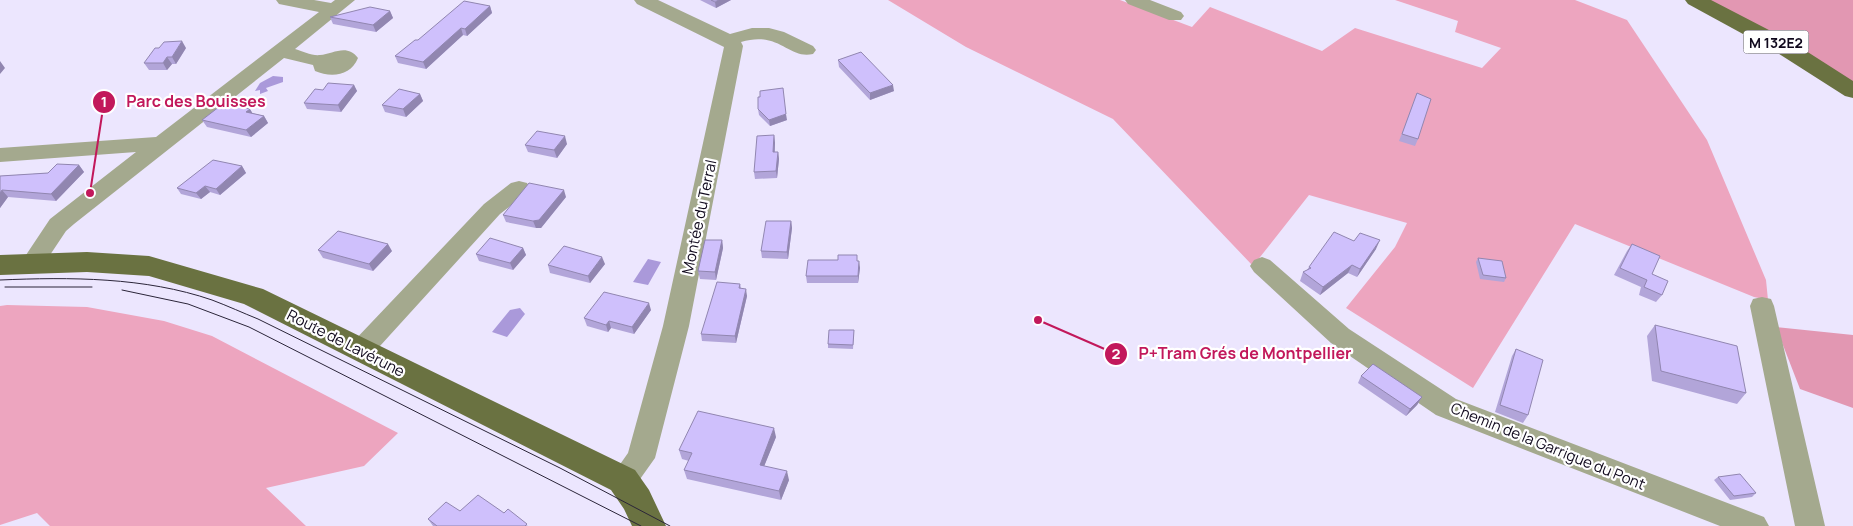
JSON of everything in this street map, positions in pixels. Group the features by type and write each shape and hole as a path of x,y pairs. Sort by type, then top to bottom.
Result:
{"main road":[{"name":"M 132E2","path":"1695,0 1784,46 1853,91"},
{"name":"Route de Lavérune","path":"0,265 87,262 130,264 170,271 252,296 623,480 637,500 649,526"}],"street":[{"path":"285,0 340,4"},
{"path":"643,0 729,40 752,32 767,32 806,50"},
{"path":"1134,0 1175,16"},
{"path":"32,264 55,229 66,218 340,4"},
{"name":"Montée du Terral","path":"623,480 641,458 676,326 734,46 729,40"},
{"path":"280,51 324,62"},
{"path":"0,155 159,144"},
{"path":"361,350 492,209 519,188"},
{"name":"Chemin de la Garrigue du Pont","path":"1262,266 1340,336 1446,407 1754,526"},
{"path":"1762,306 1810,526"}],"shaded area":[{"path":"888,0 1120,0 1192,27 1210,7 1322,51 1355,28 1482,68 1501,48 1455,32 1458,21 1395,0 1575,0 1627,20 1707,140 1766,280 1768,300 1754,297 1575,224 1473,388 1346,308 1395,247 1407,223 1309,195 1253,266 1113,119 966,47"},
{"path":"1695,0 1853,0 1853,91"},
{"path":"273,76 283,77 283,82 266,88 268,91 260,94 260,90 255,91 260,83"},
{"path":"648,259 661,262 648,285 633,282"},
{"path":"0,306 87,307 164,321 212,336 398,433 364,466 266,488 306,526 50,526 37,513 0,525"},
{"path":"520,308 525,314 507,337 492,332 510,310"},
{"path":"1776,327 1853,335 1853,408 1800,389"}],"building":[{"path":"464,1 490,6 465,29 461,28 423,62 395,56 415,40 418,40"},
{"path":"370,7 390,11 373,25 330,17"},
{"path":"182,41 172,57 167,57 163,63 144,63 155,48 159,48 164,42"},
{"path":"861,52 893,85 870,93 838,60"},
{"path":"328,83 354,85 338,105 304,103 315,89 323,90"},
{"path":"783,88 786,114 769,120 758,109 760,91"},
{"path":"399,89 420,94 403,109 382,105"},
{"path":"1417,93 1431,99 1418,139 1402,134"},
{"path":"224,103 250,109 246,112 264,116 246,130 202,120"},
{"path":"537,131 565,136 554,150 525,145"},
{"path":"774,135 773,152 778,152 776,171 754,172 757,136"},
{"path":"213,160 242,166 216,189 205,186 196,193 177,188"},
{"path":"57,164 79,165 51,194 2,190 0,193 0,176 48,173"},
{"path":"529,183 564,190 539,220 533,221 503,215"},
{"path":"766,221 791,221 787,252 761,251"},
{"path":"338,231 388,244 369,264 318,250"},
{"path":"1334,232 1354,241 1360,233 1380,240 1360,269 1352,265 1323,287 1303,272 1311,268 1309,267"},
{"path":"490,238 523,248 510,263 476,254"},
{"path":"705,240 722,240 715,272 698,271"},
{"path":"1632,244 1660,256 1652,274 1668,281 1662,295 1644,287 1647,280 1620,268"},
{"path":"564,246 602,257 588,276 548,265"},
{"path":"838,255 857,255 857,261 859,261 858,276 806,276 808,260 838,260"},
{"path":"1478,258 1502,261 1506,278 1483,275"},
{"path":"717,282 740,284 739,288 746,289 735,336 701,334"},
{"path":"604,292 649,303 632,327 609,321 606,325 584,318"},
{"path":"1655,325 1737,346 1746,393 1661,371"},
{"path":"829,330 854,330 853,345 828,344"},
{"path":"1516,349 1543,360 1528,415 1500,405"},
{"path":"1373,364 1422,397 1410,409 1361,376"},
{"path":"698,411 774,428 760,465 787,471 779,491 684,470 692,453 679,450"},
{"path":"1740,474 1756,493 1734,496 1718,477"},
{"path":"478,495 504,513 508,509 527,524 525,526 437,526 428,519 446,502 460,511"}],"tram line":[{"path":"0,280 107,280 187,292 212,300 258,319 560,468 670,526"},
{"path":"5,287 92,287"},
{"path":"122,290 188,304 249,327 641,526"}],"place":[{"name":"Parc des Bouisses","path":"90,193"},
{"name":"P+Tram Grés de Montpellier","path":"1038,320"}]}
